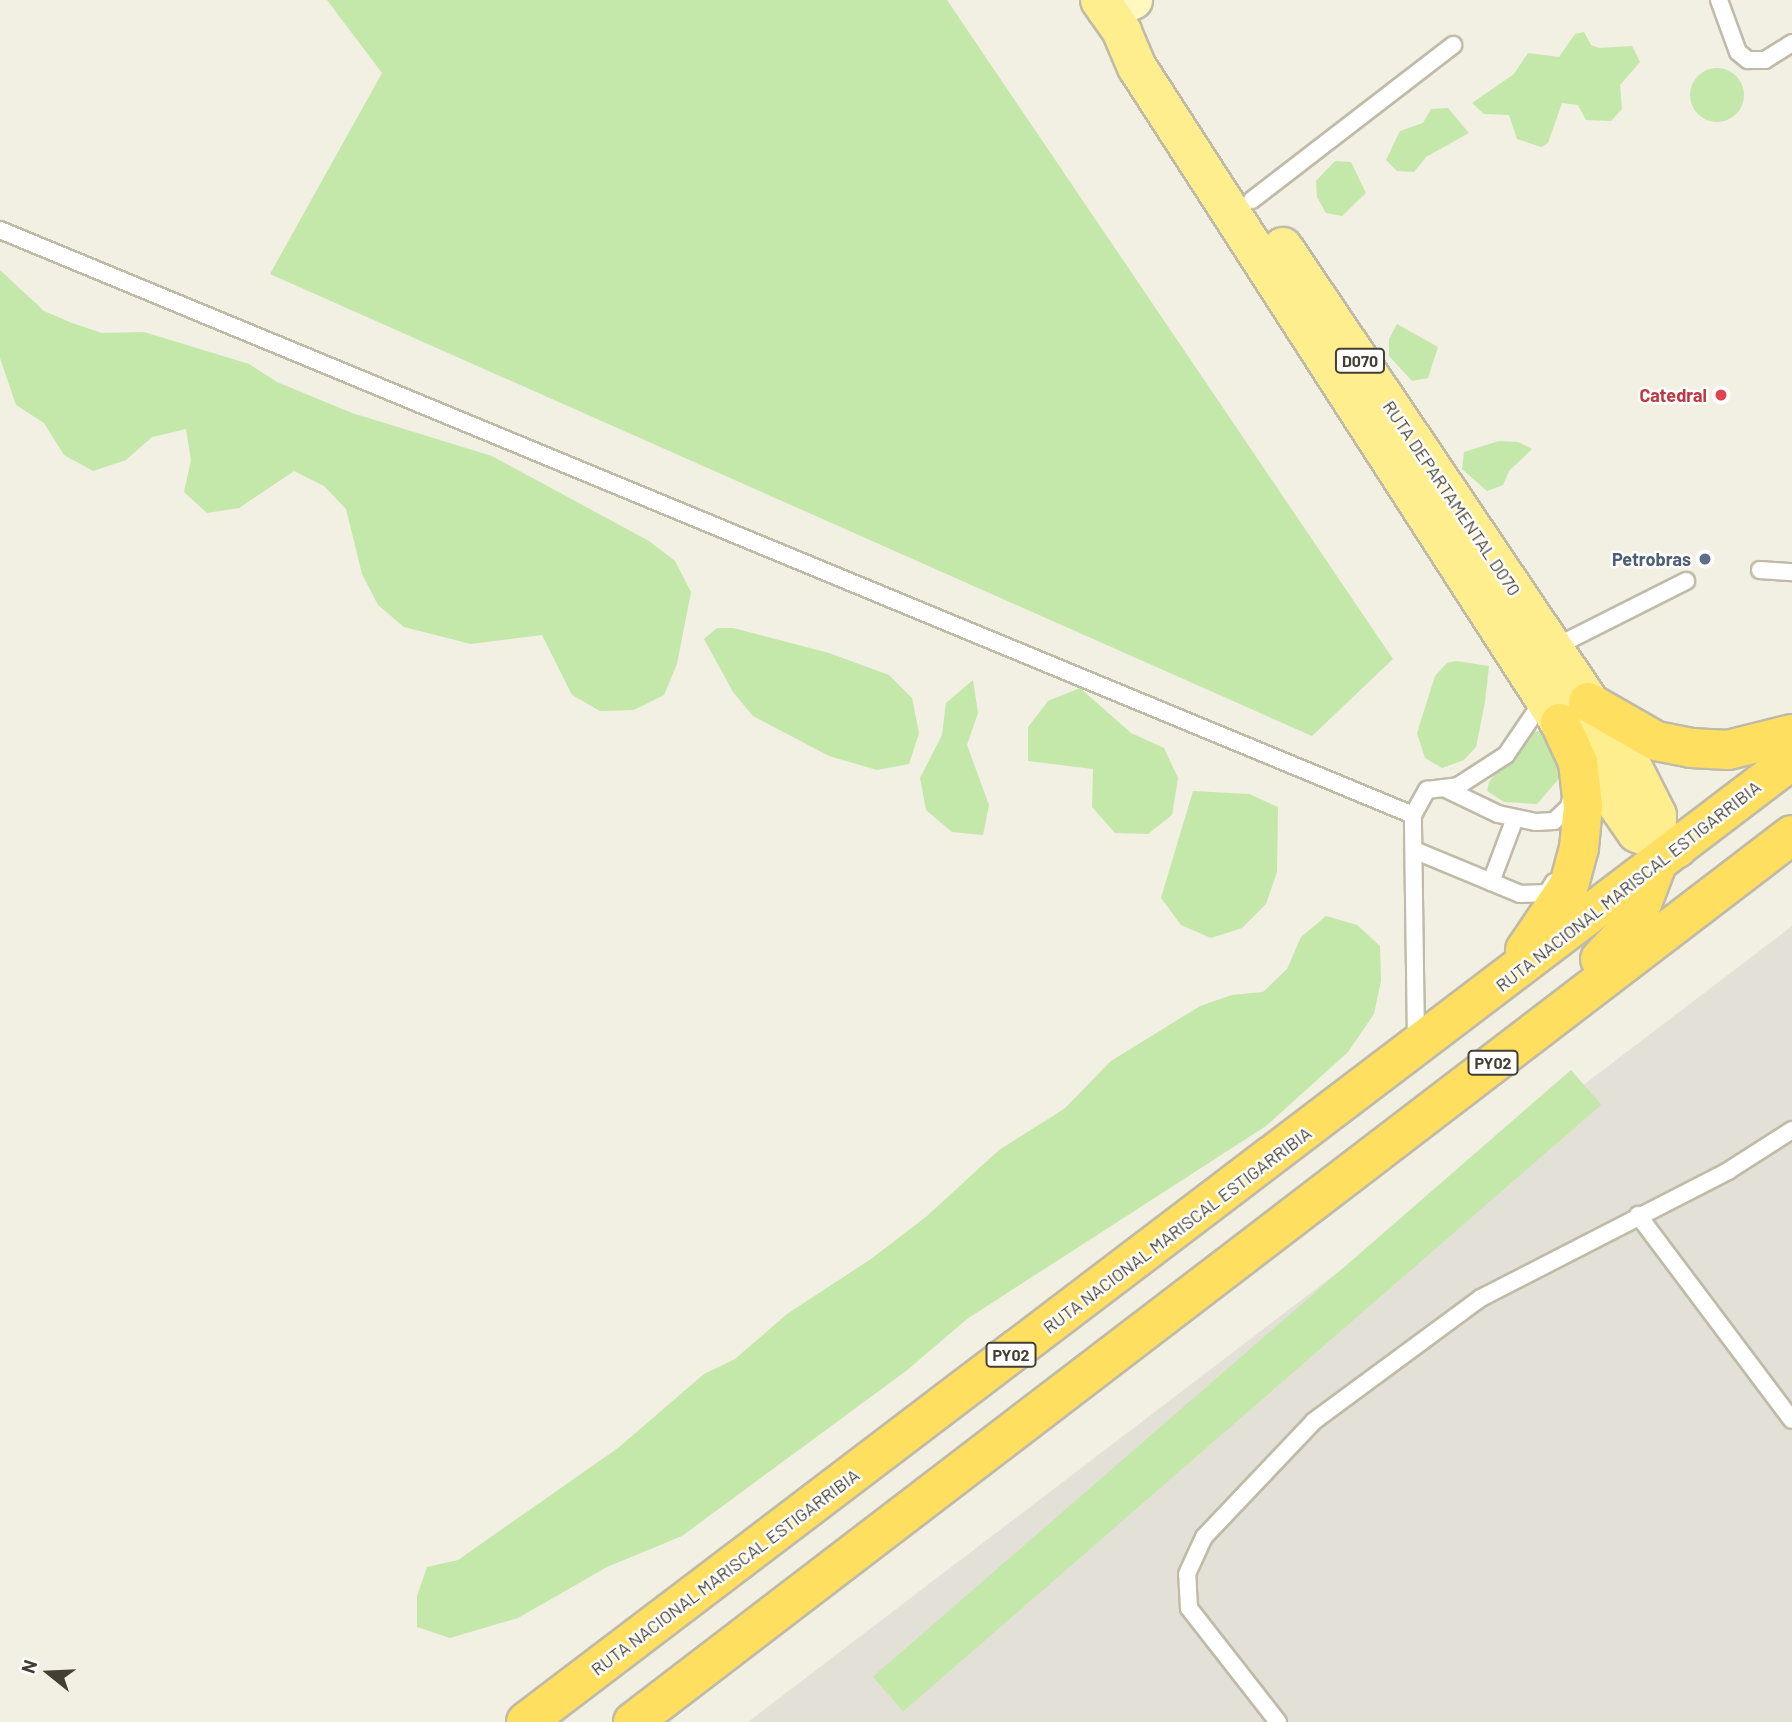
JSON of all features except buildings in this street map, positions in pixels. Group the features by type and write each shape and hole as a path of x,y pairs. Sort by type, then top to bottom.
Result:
{"highway":[{"path":"1564,708 1656,741 1691,748 1728,750 1792,734"},
{"path":"1495,988 1546,924 1569,885 1579,848 1583,806 1578,762 1564,708"},
{"name":"RUTA NACIONAL MARISCAL ESTIGARRIBIA","path":"526,1722 1416,1049 1664,852 1792,760"},
{"path":"1257,1244 1335,1159 1601,958 1635,922 1664,852 1724,853 1757,838 1792,810"},
{"name":"PY02","path":"633,1722 1792,835"}],"main road":[{"name":"RUTA DEPARTAMENTAL D070","path":"1115,10 1152,51 1553,648 1564,708"},
{"name":"RUTA DEPARTAMENTAL D070","path":"1115,10 1137,67 1564,708 1637,833 1664,852"}],"lane":[{"path":"1719,0 1744,57 1765,60 1792,43"},
{"path":"1252,200 1453,46"},
{"path":"0,230 1413,815"},
{"path":"1760,570 1792,572"},
{"path":"1553,648 1686,581"},
{"path":"1416,1049 1413,815 1427,790 1458,786 1506,755 1564,708"},
{"path":"1444,788 1515,818 1553,821 1569,807 1578,762"},
{"path":"1414,850 1520,894 1547,893 1565,865 1583,806"},
{"path":"1490,882 1515,818"},
{"path":"1278,1722 1189,1608 1187,1574 1204,1537 1314,1421 1480,1298 1728,1171 1792,1130"},
{"path":"1638,1215 1792,1420"}],"shaded area":[{"path":"1792,926 1792,1722 748,1722"}],"green space":[{"path":"327,0 947,0 1393,659 1312,736 270,274 382,73"},
{"path":"1584,32 1591,45 1599,48 1632,46 1640,62 1620,85 1622,109 1611,121 1586,120 1578,105 1562,103 1548,143 1541,147 1517,139 1509,115 1484,114 1472,103 1514,74 1528,53 1559,57 1575,34"},
{"path":"1717,68 1736,76 1744,95 1736,114 1717,122 1698,114 1690,95 1698,76"},
{"path":"1448,108 1469,133 1426,157 1414,172 1397,171 1386,160 1400,131 1423,123 1431,109"},
{"path":"1335,161 1351,162 1366,193 1342,216 1326,213 1317,197 1316,181"},
{"path":"0,270 44,311 72,323 102,333 144,332 249,364 277,382 352,413 492,456 649,541 675,561 691,592 677,664 664,695 634,710 600,711 572,695 542,635 471,644 404,627 378,605 362,574 346,509 324,486 294,471 239,508 207,513 184,492 191,460 186,429 152,437 126,460 93,471 64,455 44,423 16,405 0,358"},
{"path":"1397,324 1438,347 1428,378 1412,381 1389,356 1389,339"},
{"path":"1499,441 1518,442 1532,449 1509,471 1503,485 1487,491 1462,469 1464,452"},
{"path":"717,628 733,628 829,653 889,675 912,698 919,733 909,764 877,770 829,756 753,716 733,692 704,639"},
{"path":"1456,661 1489,666 1485,702 1476,747 1464,760 1442,768 1425,758 1417,733 1435,676 1447,663"},
{"path":"973,680 978,713 967,745 989,805 983,835 952,832 926,810 920,778 942,735 946,703"},
{"path":"1080,688 1131,733 1164,748 1178,778 1172,815 1148,834 1115,833 1092,807 1093,769 1028,761 1028,727 1048,701"},
{"path":"1538,731 1549,735 1561,769 1557,781 1537,804 1504,802 1487,791 1489,782 1528,733"},
{"path":"1193,791 1249,794 1278,807 1277,872 1266,904 1242,928 1211,938 1181,925 1161,898"},
{"path":"1326,916 1357,925 1380,946 1381,981 1374,1014 1348,1052 1266,1126 967,1319 906,1371 682,1536 607,1567 518,1618 450,1638 417,1627 417,1596 427,1567 458,1560 618,1448 704,1374 735,1359 787,1314 871,1259 927,1216 999,1150 1064,1109 1111,1061 1200,1006 1232,995 1263,992 1287,969 1301,937"},
{"path":"1571,1070 1601,1105 903,1712 873,1677"}],"place":[{"name":"Catedral","path":"1721,395"},
{"name":"Petrobras","path":"1705,559"}]}
